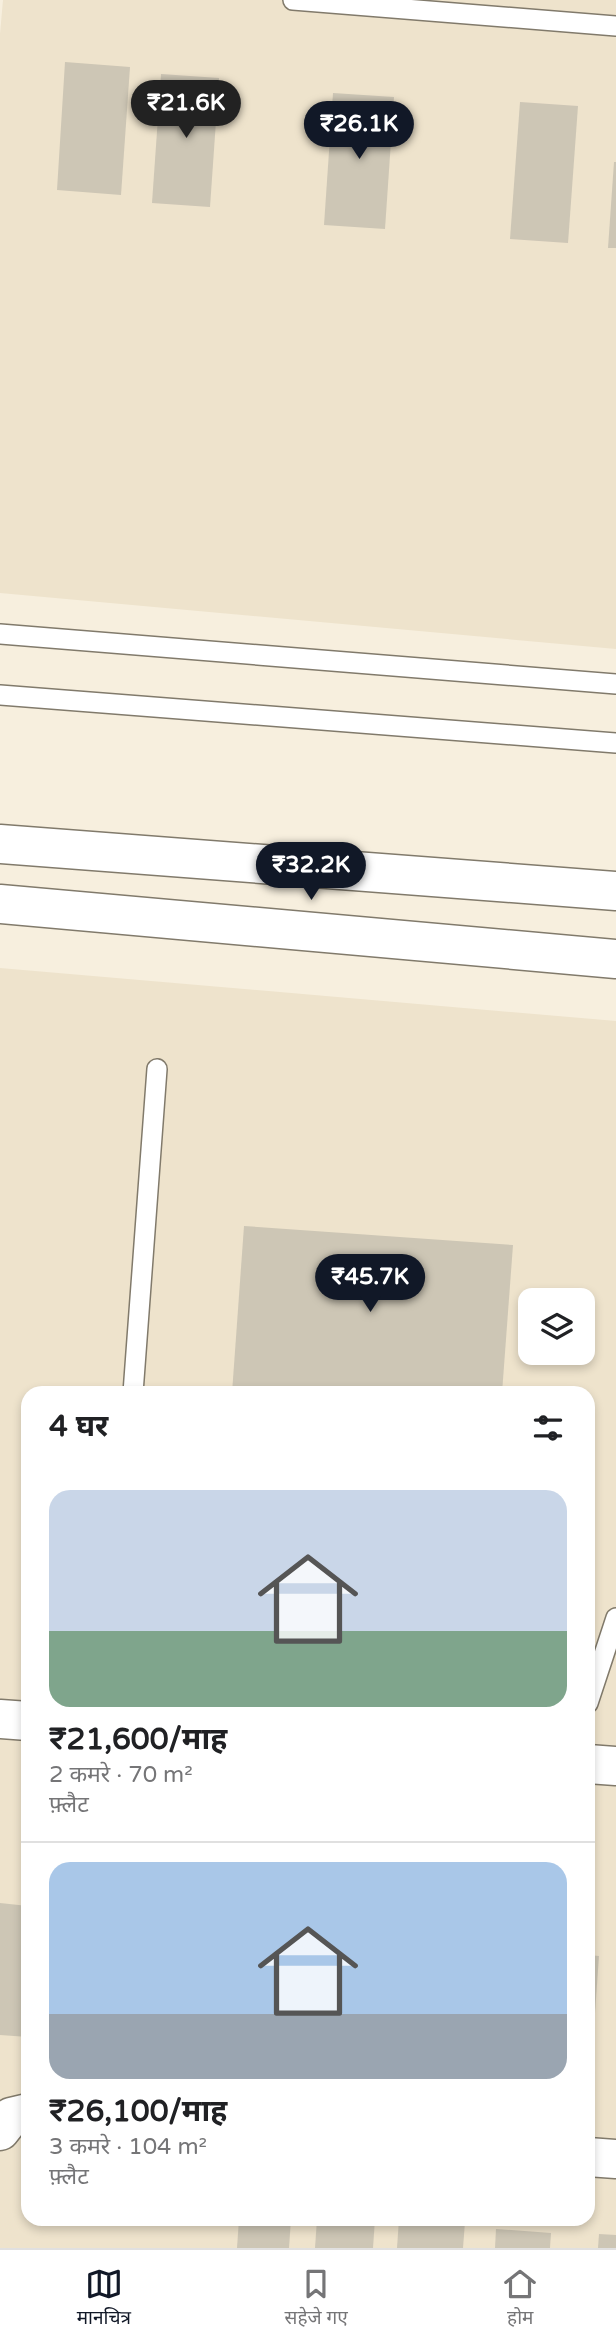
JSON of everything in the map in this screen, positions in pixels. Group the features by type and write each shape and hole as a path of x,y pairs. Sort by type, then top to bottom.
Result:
{"street":[{"path":"0,844 616,891"},
{"path":"0,904 616,959"},
{"path":"0,1719 21,1720"},
{"path":"595,1764 616,1766"},
{"path":"0,2131 10,2117 21,2115"},
{"path":"595,2158 616,2159"}],"lane":[{"path":"293,0 616,26"},
{"path":"0,634 616,684"},
{"path":"0,695 616,743"},
{"path":"134,1386 157,1069"},
{"path":"595,1682 616,1618"}],"shaded area":[{"path":"3,0 616,0 616,649 0,593 0,34"},
{"path":"0,968 616,1021 616,2248 0,2248"}],"building":[{"path":"65,62 130,67 121,195 57,190"},
{"path":"161,74 219,78 210,207 152,203"},
{"path":"333,93 394,97 385,229 324,225"},
{"path":"520,102 578,106 568,243 510,239"},
{"path":"614,162 616,248 608,248"},
{"path":"244,1226 513,1245 503,1386 233,1386"},
{"path":"0,1903 21,1905 21,2036 0,2035"},
{"path":"595,1956 599,1956 595,2013"},
{"path":"239,2226 291,2226 289,2248 237,2248"},
{"path":"317,2226 375,2226 373,2248 315,2248"},
{"path":"399,2226 465,2226 463,2248 397,2248"},
{"path":"496,2229 551,2233 550,2248 495,2248"},
{"path":"599,2234 616,2235 616,2248 598,2248"}]}
